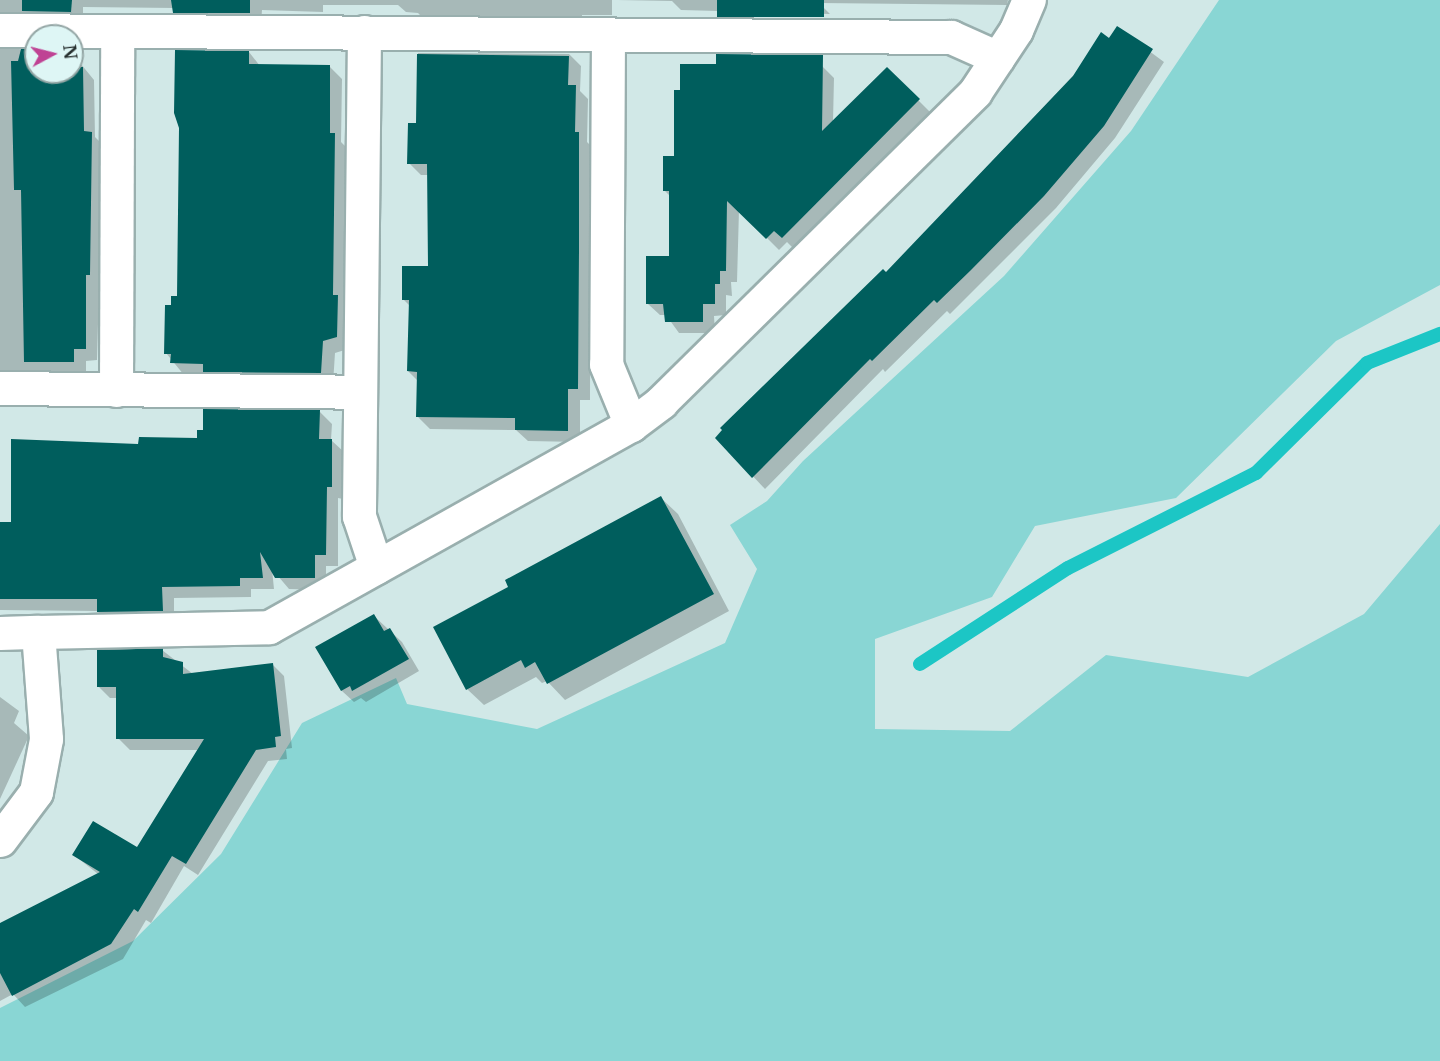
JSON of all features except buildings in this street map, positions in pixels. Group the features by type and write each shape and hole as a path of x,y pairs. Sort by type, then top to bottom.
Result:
{"street":[{"path":"0,633 269,627 631,425 661,402 975,92 998,58 1029,0"},
{"path":"0,30 951,37 998,58"},
{"path":"116,390 117,31"},
{"path":"364,32 359,516 376,567"},
{"path":"608,34 606,364 631,425"},
{"path":"0,388 360,392"},
{"path":"0,840 27,806 42,775 45,719 38,633"}],"shaded area":[{"path":"1219,0 1440,0 1440,285 1336,341 1176,498 1035,526 992,597 875,639 875,729 1010,731 1106,655 1248,677 1364,614 1440,524 1440,1061 0,1061 0,1008 133,941 221,854 302,723 396,678 407,704 537,729 725,643 757,569 730,525 767,501 803,461 1004,276 1131,131"}],"waterway":[{"path":"920,664 1068,568 1256,473 1367,363 1440,334"}]}
